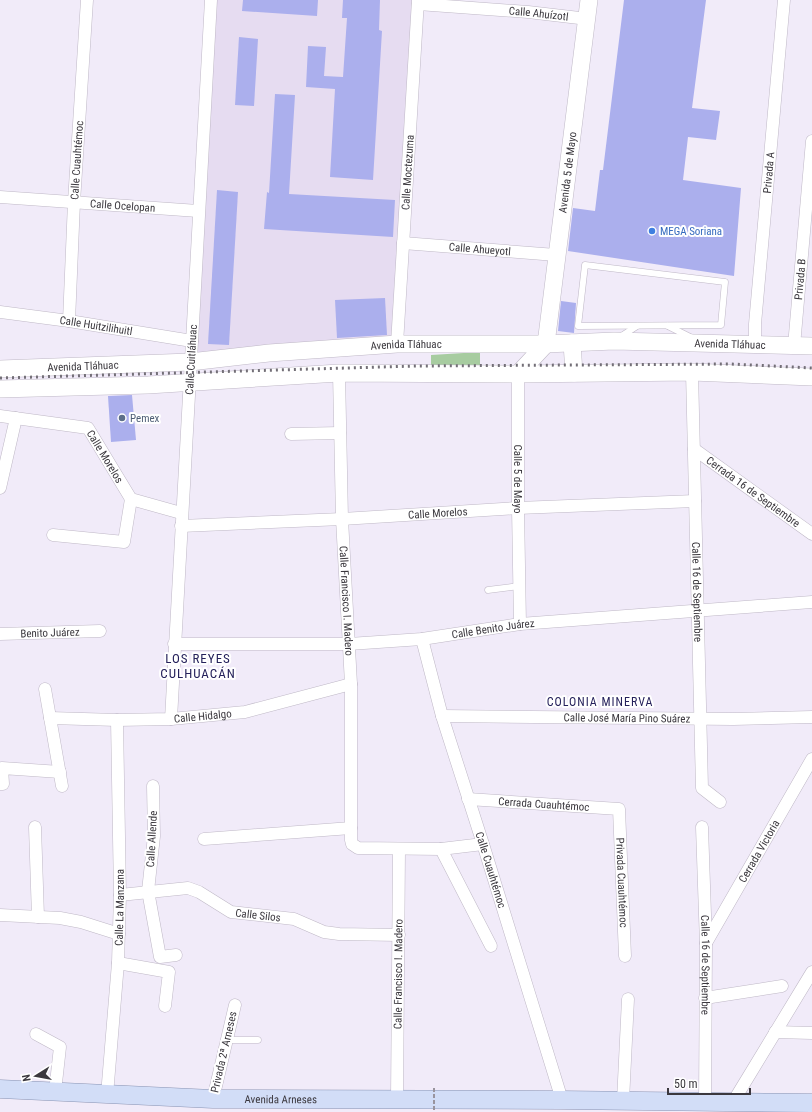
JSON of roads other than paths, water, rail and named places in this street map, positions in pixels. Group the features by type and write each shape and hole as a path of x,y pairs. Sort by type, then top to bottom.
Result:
{"main road":[{"name":"Avenida 5 de Mayo","path":"546,344 556,255 588,20 589,0"},
{"name":"Avenida Tláhuac","path":"0,369 190,362 269,353 397,344 546,344 614,341 812,346"},
{"path":"572,343 574,372"},
{"path":"518,374 546,344"},
{"path":"57,368 57,388"},
{"name":"Avenida Tláhuac","path":"0,389 57,388 97,390 189,382 339,373 518,374 574,372 692,372 812,377"},
{"name":"Avenida Arneses","path":"0,1089 213,1099 562,1100 705,1103 812,1103"}],"street":[{"name":"Calle Cuauhtémoc","path":"69,321 74,202 87,0"},
{"name":"Calle Cuitláhuac","path":"170,719 211,0"},
{"name":"Privada A","path":"755,345 755,324 784,0"},
{"name":"Calle Ahuízotl","path":"418,2 528,6 588,20"},
{"name":"Calle Moctezuma","path":"397,344 418,2"},
{"name":"Privada B","path":"794,346 812,141"},
{"name":"Calle Ocelopan","path":"0,197 198,211"},
{"name":"Calle Ahueyotl","path":"403,243 556,255"},
{"name":"Calle Huitzilihuitl","path":"0,312 69,321 192,341"},
{"name":"Calle 16 de Septiembre","path":"692,372 702,788 720,802"},
{"name":"Calle Francisco I. Madero","path":"339,373 342,519 351,684 352,844 358,848 399,849 441,849 483,844"},
{"name":"Calle 5 de Mayo","path":"518,374 520,624"},
{"name":"Calle Morelos","path":"0,416 88,428 131,499 181,520 342,519 518,508 695,501"},
{"path":"0,488 16,418"},
{"path":"291,434 340,433"},
{"name":"Cerrada 16 de Septiembre","path":"694,449 812,534"},
{"path":"53,535 124,542 131,499"},
{"name":"Calle Benito Juárez","path":"174,644 349,644 422,639 520,624 698,612 812,602"},
{"name":"Benito Juárez","path":"0,634 100,631"},
{"name":"Calle Cuauhtémoc","path":"422,639 442,716 562,1100"},
{"name":"Calle Hidalgo","path":"50,718 117,720 170,719 245,712 351,684"},
{"path":"45,689 62,786"},
{"name":"Calle José María Pino Suárez","path":"442,716 700,719 812,717"},
{"name":"Calle La Manzana","path":"107,1095 119,934 120,894 117,720"},
{"name":"Cerrada Victoria","path":"706,944 812,759"},
{"path":"0,784 3,784 2,768 60,772"},
{"name":"Calle Allende","path":"153,786 154,836 148,891 160,957 176,954"},
{"name":"Cerrada Cuauhtémoc","path":"468,799 619,809"},
{"name":"Privada Cuauhtémoc","path":"619,809 625,956"},
{"path":"35,827 38,917"},
{"name":"Calle 16 de Septiembre","path":"702,827 706,944 705,1103"},
{"path":"204,839 351,828"},
{"name":"Calle Francisco I. Madero","path":"397,1100 399,849"},
{"path":"441,849 491,946"},
{"name":"Calle Silos","path":"120,894 188,888 198,892 231,912 294,919 324,932 339,934 399,935"},
{"path":"0,915 60,918 81,922 119,934"},
{"path":"118,963 169,972 165,1006"},
{"path":"733,1102 812,972"},
{"path":"705,998 782,986"},
{"path":"623,1101 628,1000"},
{"name":"Privada 2ª Arneses","path":"213,1099 234,1005"},
{"path":"776,1032 812,1033"},
{"path":"36,1034 60,1047 55,1092"}],"lane":[{"path":"586,265 725,282 721,325 637,326 578,326 586,265"},
{"path":"614,341 637,326"},
{"path":"668,326 705,343"},
{"path":"133,392 141,392 148,385"},
{"path":"488,590 519,586"},
{"path":"226,1040 258,1040"}],"railway":[{"path":"0,378 416,366 731,364 812,368"}],"place":[{"name":"MEGA Soriana","path":"652,231"},
{"name":"Pemex","path":"122,418"}],"district":[{"name":"LOS REYES CULHUACÁN","path":"198,666"},
{"name":"COLONIA MINERVA","path":"600,702"}]}
